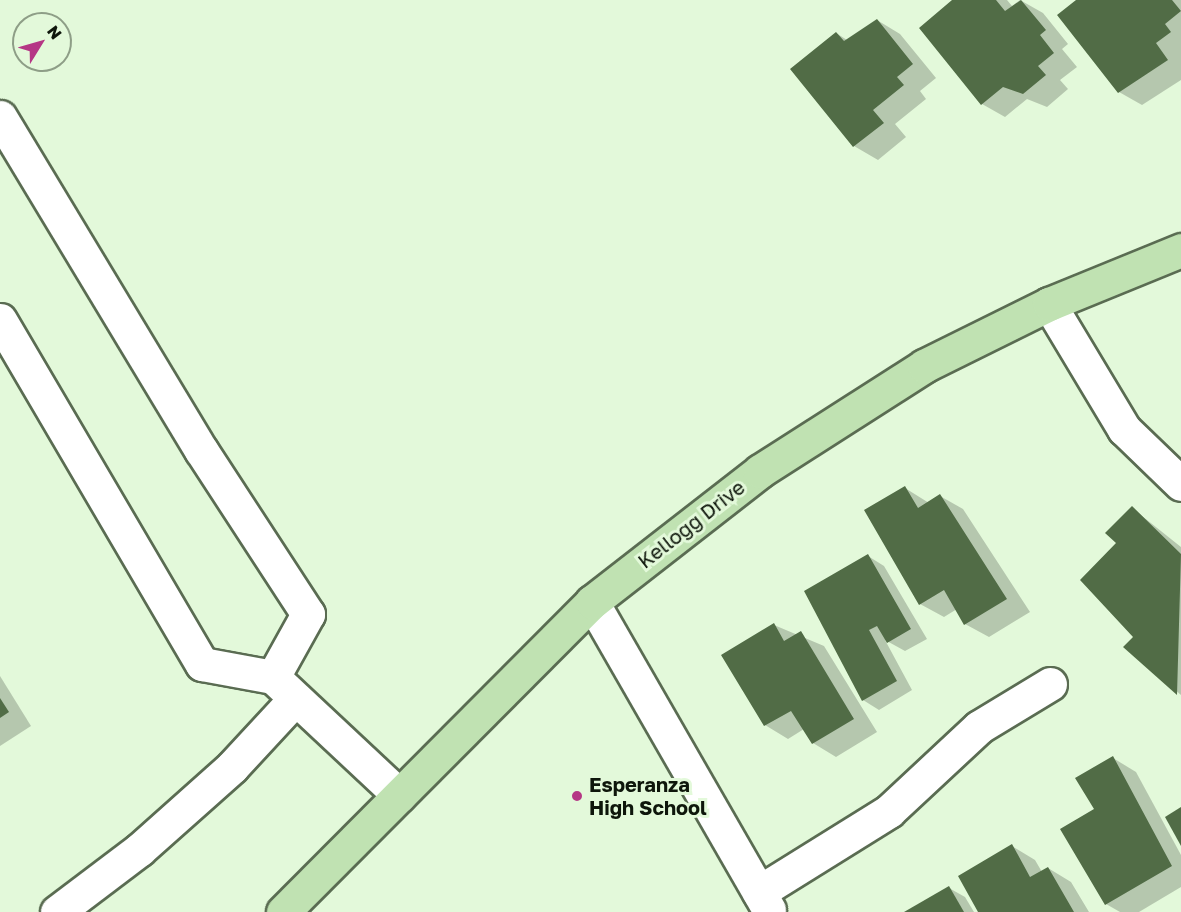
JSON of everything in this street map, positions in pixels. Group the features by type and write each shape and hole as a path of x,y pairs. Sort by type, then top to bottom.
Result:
{"main road":[{"name":"Kellogg Drive","path":"283,912 592,602 760,471 924,366 1049,304 1181,250"}],"street":[{"path":"0,117 201,450 308,614 284,688 206,790 57,912"},
{"path":"1049,304 1124,429 1181,484"},
{"path":"0,320 202,664 284,688 399,795"},
{"path":"592,602 765,902 889,811 979,727 1050,684"}],"building":[{"path":"952,0 996,0 1005,11 1021,0 1046,30 1040,35 1054,53 1038,66 1046,75 1023,94 1003,87 981,105 919,28"},
{"path":"1076,0 1172,0 1181,11 1165,24 1171,32 1156,43 1168,60 1118,93 1057,15"},
{"path":"877,19 913,64 897,77 904,85 873,110 884,123 853,147 790,69 836,32 844,41"},
{"path":"905,486 918,508 940,494 1007,599 964,625 944,590 919,605 864,510"},
{"path":"1132,506 1181,554 1177,695 1123,647 1133,637 1080,580 1116,543 1105,533"},
{"path":"868,554 911,629 887,643 877,626 869,630 897,681 862,701 804,591"},
{"path":"774,623 784,641 801,631 854,719 812,744 791,711 764,726 721,655"},
{"path":"0,698 9,712 0,718"},
{"path":"1113,756 1172,866 1105,905 1060,829 1094,809 1075,778"},
{"path":"1181,807 1181,846 1165,817"},
{"path":"1012,844 1030,877 1048,867 1074,912 978,912 958,876"},
{"path":"949,886 964,912 904,912"}],"place":[{"name":"Esperanza High School","path":"577,796"}]}
